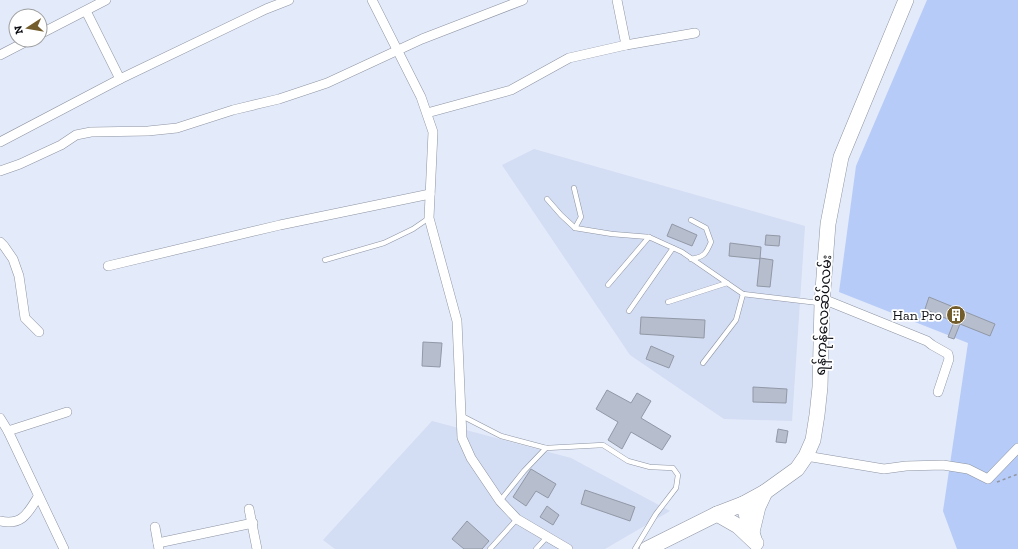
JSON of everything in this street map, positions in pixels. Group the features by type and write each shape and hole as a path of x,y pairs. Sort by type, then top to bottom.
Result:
{"main road":[{"name":"ရန်ကုန်လေဆိပ်လမ်း","path":"647,549 717,514 743,504 765,492 797,468 806,456 814,440 820,387 822,301 828,224 841,157 906,0"},
{"path":"755,542 758,507 765,492"},
{"path":"743,504 755,542"},
{"path":"717,514 738,526 755,542"}],"street":[{"path":"48,30 106,0"},
{"path":"0,142 120,79 266,9 289,0"},
{"path":"372,0 421,97 433,132 429,218 457,321 462,438 471,458 500,501 516,519 568,549"},
{"path":"0,170 20,164 61,145 76,135 91,132 148,131 177,128 233,110 279,99 314,88 454,25 523,0"},
{"path":"616,0 626,45"},
{"path":"86,11 120,79"},
{"path":"427,113 511,90 569,58 626,45 696,33"},
{"path":"0,55 14,48"},
{"path":"108,266 280,225 430,194"},
{"path":"0,242 13,259 19,276 25,318 39,332"},
{"path":"822,301 927,341 948,354 949,359 938,392"},
{"path":"8,431 67,412"},
{"path":"0,418 8,431 64,549"},
{"path":"806,456 884,469 906,466 944,465 968,469 988,479 1018,448"},
{"path":"0,521 6,522 20,520 38,497"},
{"path":"250,509 258,549"},
{"path":"155,527 159,546 253,523"}],"lane":[{"path":"574,188 581,217 575,228"},
{"path":"547,199 575,228 612,234 649,237 673,248 743,294 822,301"},
{"path":"325,260 384,243 413,229 429,218"},
{"path":"691,220 706,228 711,242 707,251 701,257 691,259"},
{"path":"608,285 649,237"},
{"path":"629,311 673,248"},
{"path":"668,302 727,283"},
{"path":"703,363 736,320 743,294"},
{"path":"462,416 501,436 546,448 603,445 628,461 650,467 673,468 678,475 676,488 656,514 635,549"},
{"path":"500,501 524,470 546,448"},
{"path":"490,549 516,519"},
{"path":"536,549 547,538"}],"shaded area":[{"path":"927,0 1018,0 1018,549 957,549 943,511 968,343 839,292 856,166"},
{"path":"534,149 805,226 792,421 724,419 630,355 502,165"},
{"path":"432,421 571,458 670,511 605,549 335,549 323,540"}],"building":[{"path":"672,224 697,235 692,246 667,236"},
{"path":"766,235 780,236 779,246 765,245"},
{"path":"730,243 761,247 760,259 729,256"},
{"path":"760,258 773,260 770,287 757,286"},
{"name":"Han Pro","path":"929,297 995,324 990,336 960,324 954,339 948,337 954,322 925,309"},
{"path":"641,317 705,320 704,338 640,334"},
{"path":"423,342 442,343 440,367 422,366"},
{"path":"651,346 674,356 669,368 646,359"},
{"path":"753,387 787,389 786,403 753,402"},
{"path":"607,390 631,403 637,393 651,401 641,418 671,436 662,450 631,432 622,449 608,440 618,422 596,409"},
{"path":"778,429 788,431 786,443 776,442"},
{"path":"531,469 556,484 548,498 536,491 526,506 513,497"},
{"path":"585,490 635,507 630,521 581,504"},
{"path":"547,506 559,515 553,525 540,517"},
{"path":"467,521 489,541 482,549 464,549 452,539"}],"place":[{"name":"Han Pro","path":"956,315"}]}
